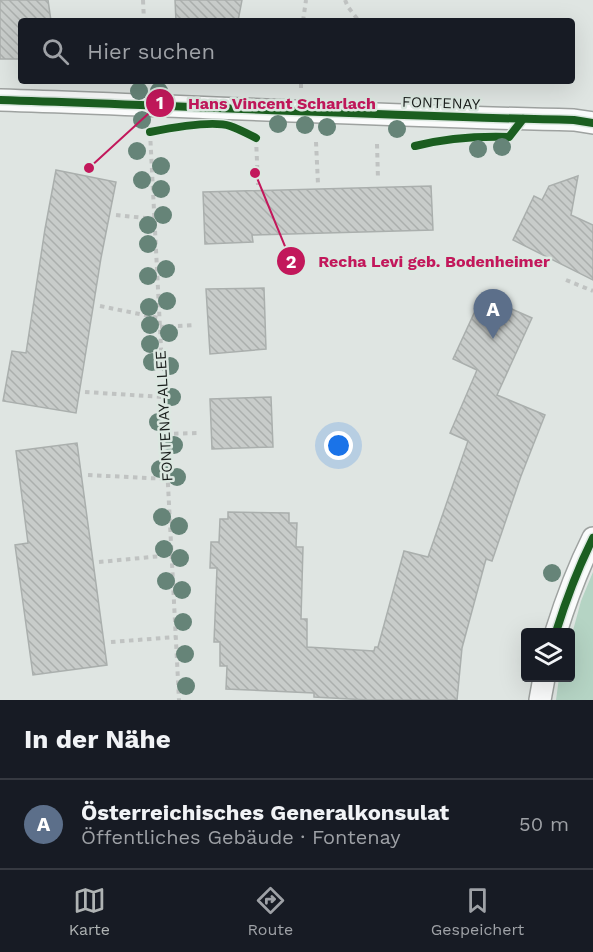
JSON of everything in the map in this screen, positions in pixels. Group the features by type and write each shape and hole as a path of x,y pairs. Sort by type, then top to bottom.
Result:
{"street":[{"name":"FONTENAY","path":"0,100 574,120 593,123"},
{"path":"558,628 565,604 593,538"},
{"path":"540,700 543,682"}],"path":[{"path":"143,0 144,18"},
{"path":"303,18 306,0"},
{"path":"345,0 356,18"},
{"path":"301,88 302,84"},
{"path":"150,132 159,130"},
{"path":"252,136 258,185"},
{"path":"316,142 318,184"},
{"path":"377,144 378,179"},
{"path":"116,214 154,219"},
{"path":"566,280 593,291"},
{"path":"100,306 159,318"},
{"path":"160,327 194,325"},
{"path":"85,392 163,397"},
{"path":"165,434 200,433"},
{"path":"88,475 168,478"},
{"path":"99,562 172,555"},
{"path":"111,642 176,637"}],"green space":[{"path":"593,572 593,700 556,700 558,682 575,682 574,628 581,601"}],"building":[{"path":"0,0 48,0 51,18 18,18 18,59 0,59"},
{"path":"175,0 242,0 239,18 176,18"},
{"path":"56,170 116,182 101,258 76,413 3,401 12,351 26,353"},
{"path":"578,176 571,215 593,225 593,280 513,240 534,196 542,200 549,186"},
{"path":"431,186 433,230 252,235 253,242 205,244 203,192"},
{"path":"264,288 266,349 210,354 206,289"},
{"path":"482,296 532,318 497,395 545,415 492,561 486,559 462,648 457,700 368,700 314,697 314,693 226,689 227,666 220,666 220,642 214,642 217,568 210,568 211,542 219,542 220,519 228,519 228,512 289,513 289,523 297,523 296,547 303,547 301,619 307,619 307,647 374,651 375,647 378,647 404,551 428,557 468,441 450,433 477,370 453,359"},
{"path":"271,397 273,447 212,449 210,399"},
{"path":"77,443 107,665 33,675 15,545 28,543 16,451"}],"cycle path":[{"path":"0,100 574,120 593,123"},
{"path":"415,146 462,138 509,137 523,119"},
{"path":"150,132 191,125 222,124 256,138"},
{"path":"557,628 593,538"}],"place":[{"name":"Hans Vincent Scharlach","path":"89,168"},
{"name":"Recha Levi geb. Bodenheimer","path":"255,173"},
{"name":"Österreichisches Generalkonsulat","path":"493,339"}]}
